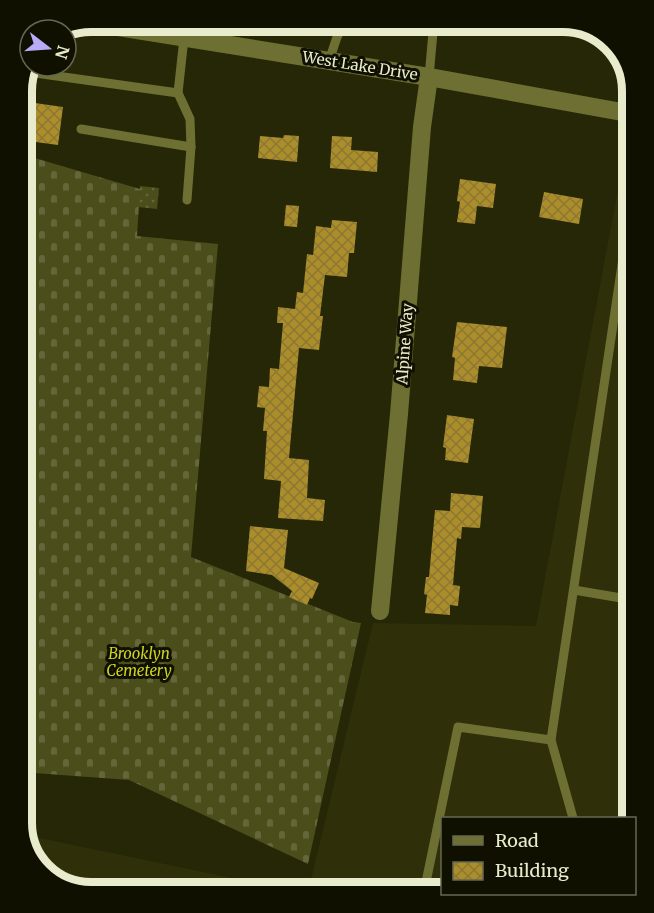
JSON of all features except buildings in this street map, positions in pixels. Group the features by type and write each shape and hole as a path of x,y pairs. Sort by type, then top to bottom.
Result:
{"main road":[{"name":"West Lake Drive","path":"163,32 184,38 429,77 622,112"},
{"name":"Alpine Way","path":"380,611 399,414 422,127 429,77"}],"lane":[{"path":"329,61 340,32"},
{"path":"429,77 433,32"},
{"path":"184,38 178,93 190,119 191,147 187,200"},
{"path":"71,78 178,93"},
{"path":"81,129 191,147"},
{"path":"572,817 551,740 622,265"},
{"path":"574,590 622,598"},
{"path":"426,882 458,727 551,740"}],"shaded area":[{"path":"622,169 622,817 441,817 441,882 311,881 373,623 536,626"},
{"path":"34,837 248,881 87,881 75,879 61,874 49,864 39,852"}],"green space":[{"name":"Brooklyn Cemetery","path":"32,157 140,189 137,236 218,244 191,557 353,622 361,623 308,864 129,780 32,773"},
{"path":"140,186 159,188 157,209 138,207"}]}
